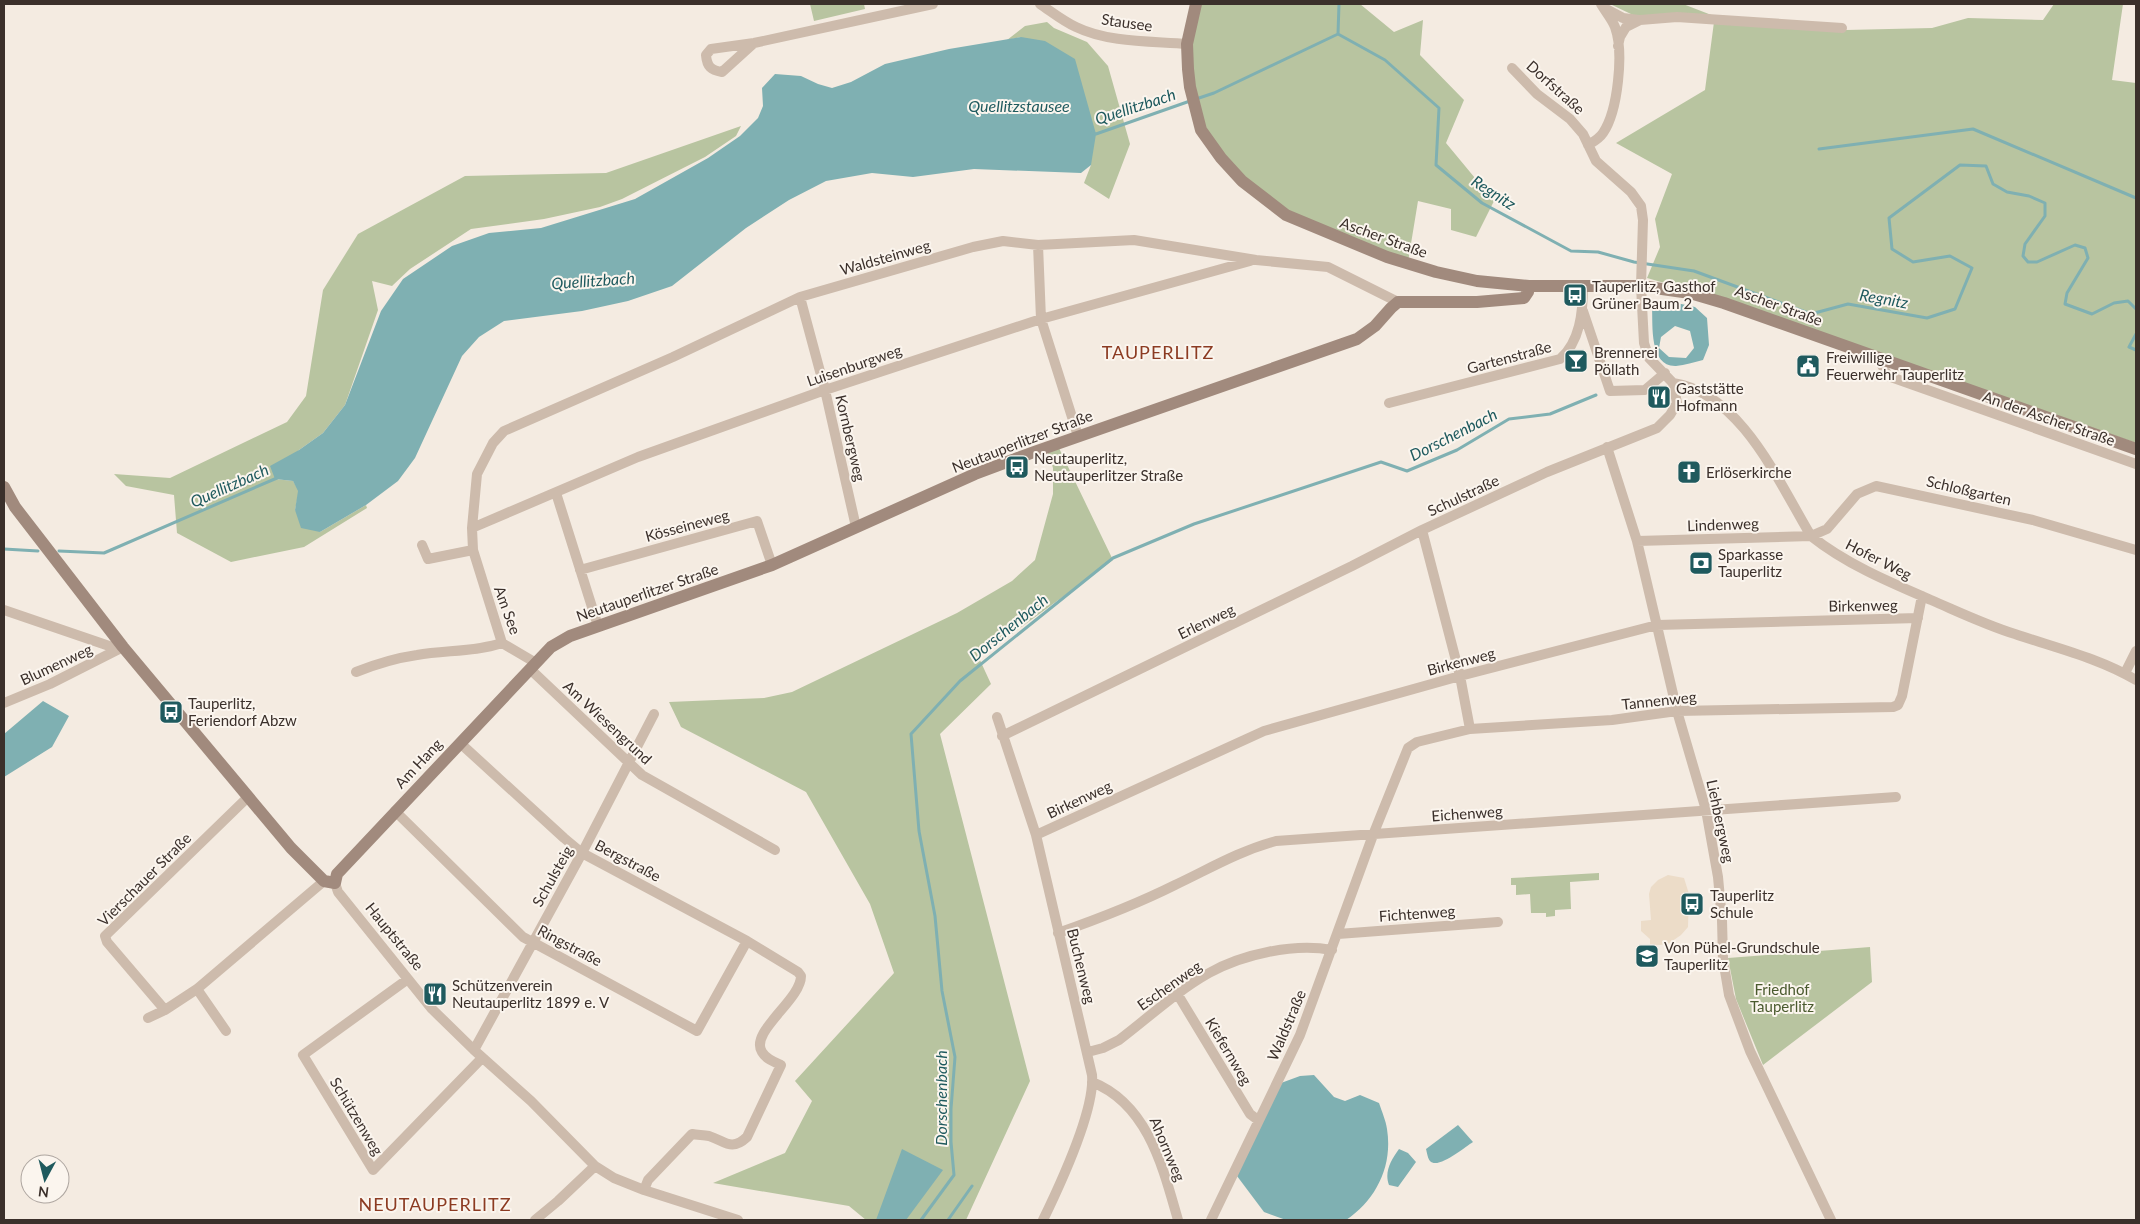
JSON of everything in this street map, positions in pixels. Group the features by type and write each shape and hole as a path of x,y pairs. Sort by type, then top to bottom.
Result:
{"street":[{"path":"754,43 933,4"},
{"name":"Stausee","path":"1040,4 1077,27 1093,33 1122,39 1188,44"},
{"name":"Ascher Straße","path":"1196,4 1188,44 1190,87 1202,130 1221,158 1242,181 1286,215 1313,228 1387,257 1436,272 1477,281 1529,286 1641,286 1690,293 1724,303 2136,449"},
{"path":"1601,4 1610,12 1623,18 1640,20 1676,17 1842,28"},
{"path":"1588,145 1603,134 1612,111 1618,67 1618,46 1614,26 1601,4"},
{"path":"1618,46 1620,37 1626,27 1640,20"},
{"name":"Dorfstraße","path":"1512,68 1537,94 1570,118 1583,134 1596,161 1632,192 1641,206 1643,220 1641,286 1644,344 1649,358 1665,373 1673,384"},
{"name":"Waldsteinweg","path":"472,528 476,474 493,442 504,431 673,357 800,297 973,246 1003,241 1038,245 1134,240 1256,260 1328,267 1398,302"},
{"path":"1038,245 1041,319 1078,436"},
{"name":"Luisenburgweg","path":"472,528 638,457 825,390 1041,319 1256,260"},
{"path":"1398,302 1477,302 1524,298 1529,286"},
{"name":"Gartenstraße","path":"1389,402 1560,359 1569,351 1582,311 1583,286"},
{"name":"Kornbergweg","path":"800,297 825,390 856,527"},
{"name":"Neutauperlitzer Straße","path":"533,666 551,648 570,636 772,565 975,474 1078,436 1357,339 1375,326 1390,308 1398,302"},
{"path":"1582,311 1610,391 1645,390 1665,373"},
{"name":"An der Ascher Straße","path":"1878,358 1888,376 1972,407 2079,442 2136,464"},
{"name":"Schulstraße","path":"1470,728 1460,676 1422,530 1548,472 1657,428 1670,415 1677,404 1673,384"},
{"name":"Hofer Weg","path":"1673,384 1688,386 1717,402 1740,424 1754,441 1811,536 1847,561 1991,626 2101,662 2136,680"},
{"name":"Liehbergweg","path":"1607,447 1637,541 1677,710 1706,810 1718,877 1723,959 1729,995 1750,1051 1831,1220"},
{"name":"Schloßgarten","path":"1811,536 1827,529 1857,494 1876,486 2033,520 2136,550"},
{"name":"Hauptstraße","path":"4,487 14,507 120,648 291,848 330,882 432,1009 482,1058 524,1094 595,1166 614,1178 644,1190 738,1220"},
{"path":"556,493 598,626"},
{"name":"Kösseineweg","path":"580,570 757,521 772,565"},
{"name":"Am See","path":"472,528 473,550 502,643 533,666"},
{"name":"Erlenweg","path":"1002,736 1343,571 1422,530"},
{"name":"Lindenweg","path":"1637,541 1811,536"},
{"path":"422,545 428,558 473,550"},
{"name":"Tannenweg","path":"1373,835 1408,748 1417,742 1470,728 1612,720 1677,710 1893,707 1898,705 1902,696 1922,596"},
{"name":"Blumenweg","path":"4,610 120,648"},
{"name":"Birkenweg","path":"1036,835 1264,731 1460,676 1657,625 1918,618"},
{"path":"356,672 374,665 416,655 489,648 502,643"},
{"name":"Blumenweg","path":"4,703 110,656 120,648"},
{"path":"2125,673 2136,651"},
{"name":"Am Hang","path":"330,882 533,666"},
{"name":"Am Wiesengrund","path":"533,666 642,775 775,850"},
{"name":"Schulsteig","path":"474,1050 582,853 654,714"},
{"name":"Buchenweg","path":"997,717 1036,835 1058,934 1088,1052 1092,1082 1090,1101 1075,1144 1057,1192 1042,1220"},
{"name":"Bergstraße","path":"460,743 582,853 746,941 802,976 799,989 762,1034 760,1049 762,1054 781,1065 747,1137 741,1143 735,1145 727,1144 708,1136 692,1134 648,1180 644,1190"},
{"name":"Vierschauer Straße","path":"165,1010 107,942 105,936 248,797"},
{"name":"Eichenweg","path":"1058,934 1123,910 1250,848 1276,841 1896,797"},
{"name":"Ringstraße","path":"395,811 523,937 697,1031 746,941"},
{"name":"Waldstraße","path":"1211,1220 1300,1035 1373,835"},
{"path":"148,1018 165,1010 197,989 330,882"},
{"name":"Fichtenweg","path":"1338,934 1498,922"},
{"name":"Eschenweg","path":"1088,1052 1103,1048 1119,1040 1210,973 1247,958 1282,948 1316,947 1332,950"},
{"name":"Schützenweg","path":"408,979 303,1055 373,1170 482,1058"},
{"path":"197,989 226,1031"},
{"name":"Kiefernweg","path":"1178,995 1250,1114 1258,1120"},
{"name":"Ahornweg","path":"1092,1082 1118,1096 1135,1114 1148,1134 1162,1168 1178,1220"},
{"path":"534,1220 595,1166"}],"green space":[{"path":"810,4 864,4 865,9 814,21"},
{"path":"1194,4 1360,4 1394,32 1423,20 1420,55 1464,100 1446,143 1494,201 1476,237 1451,230 1451,209 1418,201 1408,262 1312,230 1220,159 1187,88"},
{"path":"1610,4 1683,4 1714,16 1846,30 1932,28 1968,18 2043,20 2054,4 2123,4 2112,80 2136,83 2136,443 1728,301 1647,278 1660,247 1655,219 1672,174 1616,143 1705,90 1714,22 1633,15"},
{"path":"1047,22 1054,28 1087,42 1108,66 1130,144 1109,199 1084,183 1091,165 1021,37 1007,40 1025,26"},
{"path":"741,126 736,136 705,157 622,199 600,207 544,219 471,229 410,269 392,286 372,281 378,310 345,405 323,433 299,450 275,479 293,481 299,491 295,510 320,532 366,505 367,508 304,547 231,562 177,533 174,495 126,486 114,474 170,478 287,422 306,396 323,290 358,234 465,176 606,173"},
{"path":"1058,446 1113,560 979,658 991,684 940,734 1030,1081 966,1220 866,1220 849,1206 713,1183 785,1153 812,1101 795,1081 894,973 870,904 806,792 681,727 669,702 764,698 792,692 957,613 1012,581 1035,560 1053,494 1053,468 1047,450"},
{"path":"1599,873 1599,880 1570,882 1571,909 1555,910 1555,916 1546,917 1546,913 1531,913 1530,894 1516,895 1516,885 1511,885 1511,878"},
{"name":"Friedhof Tauperlitz","path":"1870,947 1872,982 1763,1065 1736,999 1728,958"}],"shaded area":[{"path":"1668,875 1684,878 1689,894 1688,927 1681,935 1668,944 1650,946 1650,939 1641,931 1641,921 1651,920 1649,894 1651,887 1658,880"}],"water":[{"name":"Quellitzstausee","path":"1021,37 1045,41 1075,59 1096,134 1091,165 1081,173 974,169 913,177 872,173 826,181 789,200 746,228 672,286 628,301 582,311 504,321 479,337 462,356 415,458 398,481 366,505 320,532 301,528 295,510 298,491 293,481 275,479 270,466 299,450 323,433 345,405 381,311 403,279 452,246 489,233 541,228 635,199 708,158 740,136 758,118 763,106 762,88 775,74 801,76 832,88 851,82 885,64 949,49"},
{"path":"1663,300 1695,307 1707,318 1709,345 1703,360 1676,366 1661,360 1654,344 1652,308","holes":["1675,326 1690,331 1694,348 1686,358 1669,357 1659,348 1661,337"]},
{"path":"43,701 69,716 52,747 4,777 4,734"},
{"path":"1314,1075 1334,1097 1345,1101 1360,1095 1379,1103 1386,1126 1387,1156 1385,1169 1380,1181 1366,1203 1346,1220 1286,1220 1264,1212 1237,1176 1281,1083 1300,1076"},
{"path":"1458,1125 1473,1142 1439,1163 1430,1161 1426,1149"},
{"path":"902,1149 943,1170 906,1220 876,1220"},
{"path":"1399,1149 1408,1153 1416,1162 1398,1187 1389,1185 1387,1175 1391,1162"}],"waterway":[{"name":"Regnitz","path":"1339,4 1338,34 1385,60 1439,108 1436,165 1482,203 1571,251 1598,252 1634,262 1694,271 1811,314 1848,304 1927,318 1955,309 1972,268 1950,256 1913,262 1892,249 1889,218 1960,165 1986,166 1993,184 2007,192 2029,196 2045,203 2045,216 2025,244 2023,256 2028,262 2037,262 2075,245 2085,248 2088,258 2067,293 2065,304 2092,314 2114,303 2128,301 2136,309"},
{"name":"Quellitzbach","path":"1196,99 1214,93 1338,34"},
{"name":"Quellitzbach","path":"1092,133 1096,134 1190,101"},
{"path":"1819,149 1973,129 2136,198"},
{"name":"Regnitz","path":"2136,334 2129,347 2136,350"},
{"name":"Dorschenbach","path":"921,1220 954,1175 951,1109 955,1057 942,991 935,916 919,831 911,734 960,681 1113,558 1194,524 1381,462 1407,471 1457,450 1509,419 1550,414 1596,395"},
{"name":"Quellitzbach","path":"59,551 104,553 277,478"},
{"name":"Quellitzbach","path":"4,549 38,551"},
{"name":"Dorschenbach","path":"948,1220 972,1186"}],"place":[{"name":"Tauperlitz, Gasthof Grüner Baum 2","path":"1575,295"},
{"name":"Brennerei Pöllath","path":"1576,361"},
{"name":"Freiwillige Feuerwehr Tauperlitz","path":"1808,366"},
{"name":"Gaststätte Hofmann","path":"1659,397"},
{"name":"Neutauperlitz, Neutauperlitzer Straße","path":"1017,467"},
{"name":"Erlöserkirche","path":"1689,472"},
{"name":"Sparkasse Tauperlitz","path":"1701,563"},
{"name":"Tauperlitz, Feriendorf Abzw","path":"171,712"},
{"name":"Tauperlitz Schule","path":"1692,904"},
{"name":"Von Pühel-Grundschule Tauperlitz","path":"1647,956"},
{"name":"Schützenverein Neutauperlitz 1899 e. V","path":"435,994"}],"district":[{"name":"TAUPERLITZ","path":"1158,352"},
{"name":"NEUTAUPERLITZ","path":"435,1204"}]}
